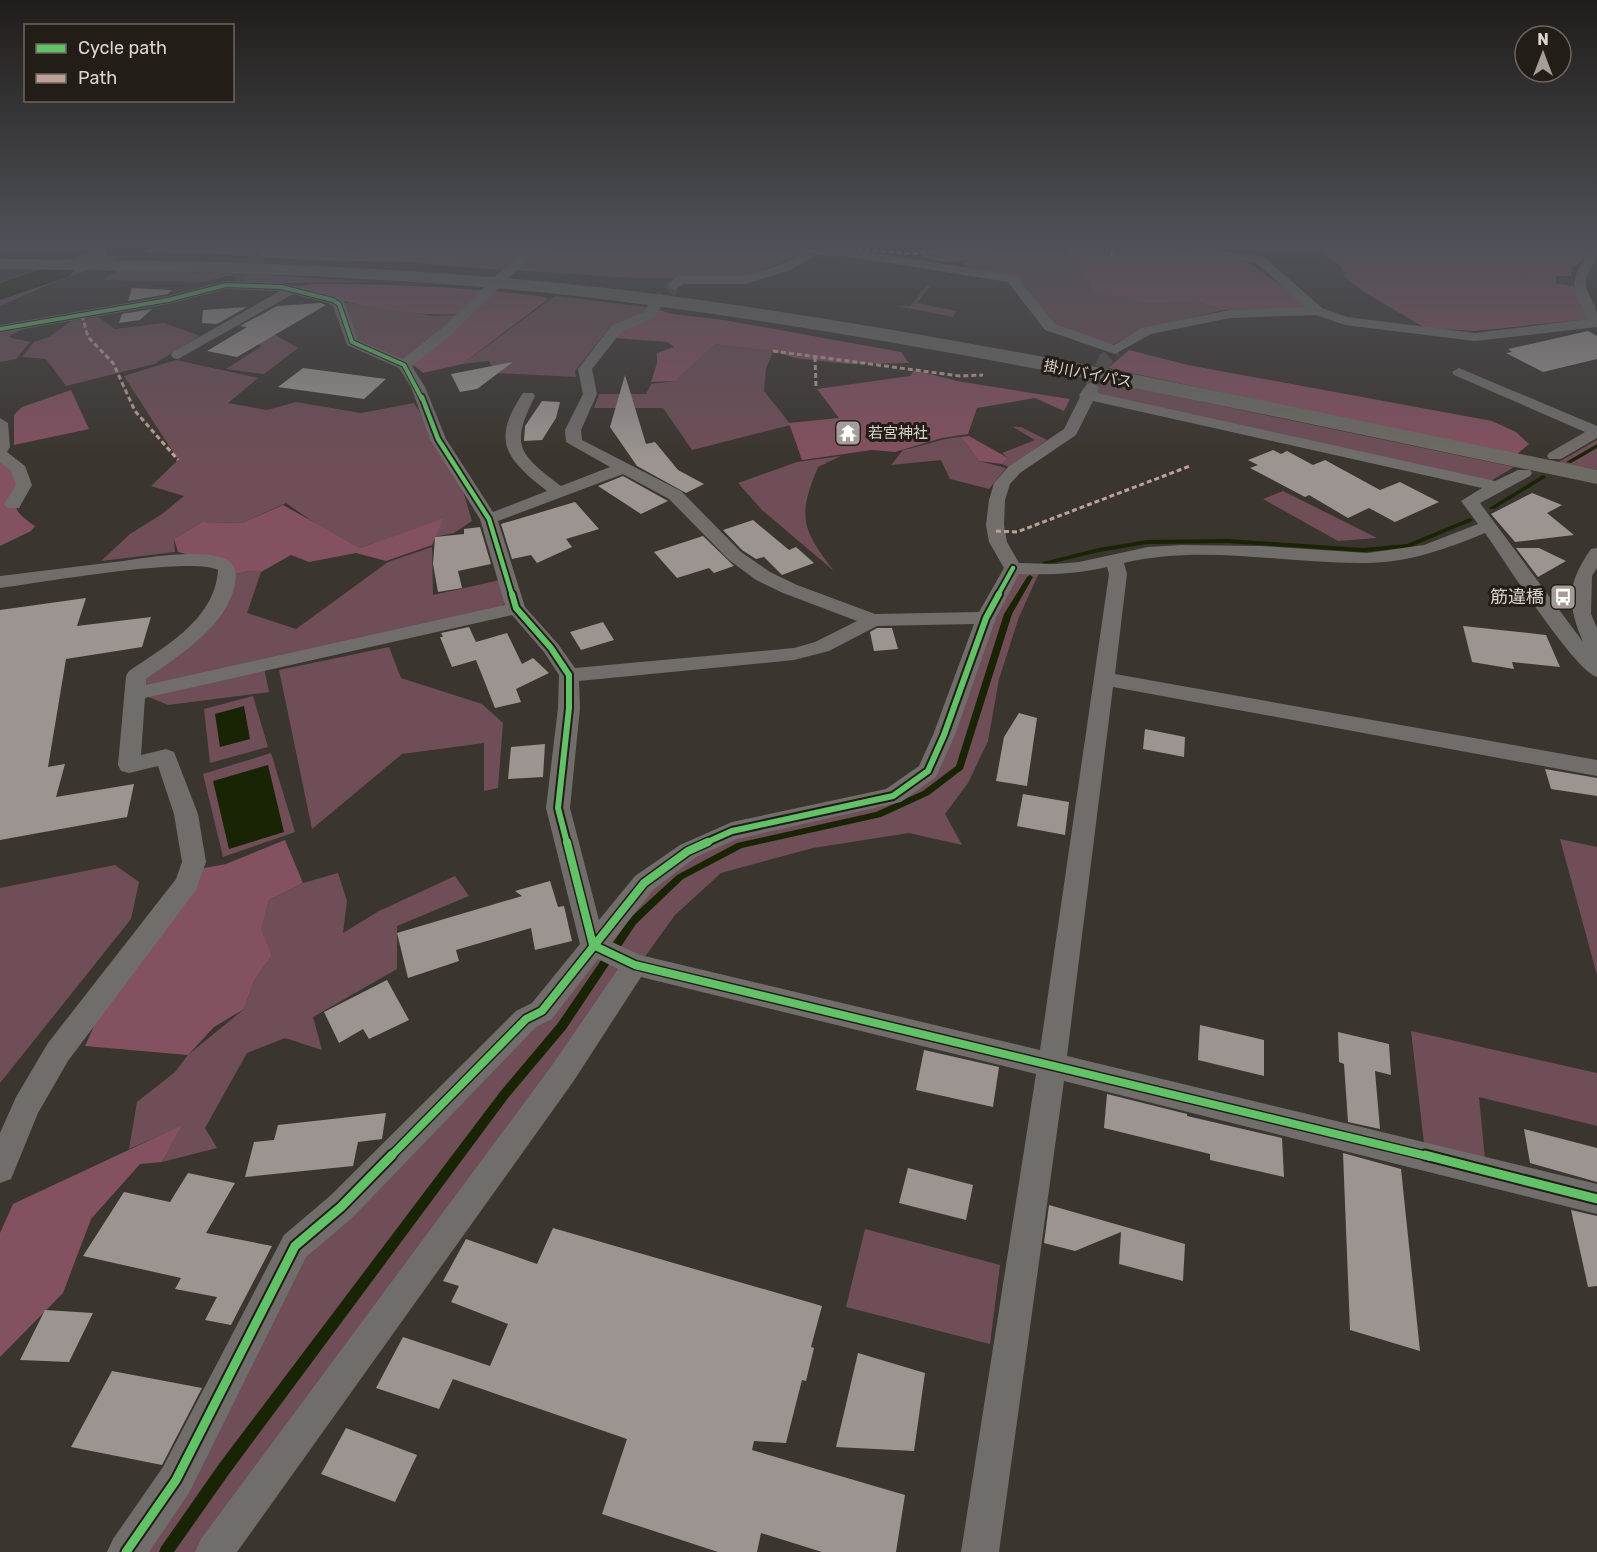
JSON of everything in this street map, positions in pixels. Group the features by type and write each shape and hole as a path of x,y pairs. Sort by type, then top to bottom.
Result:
{"highway":[{"name":"掛川バイパス","path":"749,314 953,346 1597,477"}],"street":[{"path":"0,329 84,314"},
{"path":"178,355 249,314"},
{"path":"343,314 352,342 404,365 418,387 438,439 489,519 516,608 551,648 569,675 569,708 558,808 597,947 635,965 1392,1146 1597,1199"},
{"path":"404,365 465,314"},
{"path":"649,314 616,329 585,369 590,394 573,430 574,442 621,469 675,495 735,556 763,576 790,589 873,620 986,618"},
{"path":"1040,314 1050,327 1115,350 1147,331 1228,314"},
{"path":"1329,314 1354,322 1475,337 1597,323"},
{"path":"1459,372 1597,432"},
{"path":"1013,568 998,542 995,525 997,500 1002,483 1014,470 1070,432 1089,391 1499,487"},
{"path":"528,396 511,432 517,453 540,477 560,492"},
{"path":"0,423 2,447 0,452 19,469 24,484 13,504"},
{"path":"1555,456 1597,432"},
{"path":"489,519 621,469"},
{"path":"1524,473 1470,501 1574,644 1597,669"},
{"path":"1013,568 1056,570 1079,568 1148,552 1180,550 1261,551 1367,558 1428,550 1487,526"},
{"path":"1597,553 1583,576 1581,614 1597,651"},
{"path":"0,582 176,560 214,561 227,568 229,580 222,598 207,619 180,645 136,676 129,765 166,757 186,814 194,862 186,883 58,1052 26,1106 0,1169"},
{"path":"980,1552 1052,1064 1118,574 1114,560"},
{"path":"126,1552 176,1480 295,1246 341,1207 526,1019 542,1011 597,947 644,883 688,851 732,831 893,796 928,771 944,735 986,618 1013,568"},
{"path":"134,694 516,608"},
{"path":"569,675 794,654 822,647 873,620"},
{"path":"1104,679 1597,768"},
{"path":"214,1552 563,1073 635,965"}],"shaded area":[{"path":"345,314 461,315 405,361 354,342"},
{"path":"464,314 528,314 462,364 423,373 412,364"},
{"path":"530,314 638,314 610,327 575,371 576,377 496,373 489,361 462,364"},
{"path":"638,314 676,314 724,320 901,352 909,363 848,364 795,358 773,351 716,344 675,381 651,382 657,363 657,353 674,347 667,342 603,337"},
{"path":"1046,314 1206,314 1141,331 1111,345 1055,325"},
{"path":"1402,314 1586,314 1589,319 1475,331 1425,328"},
{"path":"98,317 115,329 164,323 200,336 154,364 66,386 46,359 22,357 34,342 49,337 71,321"},
{"path":"25,328 8,337 30,342 16,359 0,362 0,331"},
{"path":"272,333 298,348 264,374 226,369 262,346 256,344"},
{"path":"716,344 773,351 766,369 764,391 791,425 692,450 663,408 594,408 599,394 646,394 651,384 675,381"},
{"path":"1129,350 1188,365 1492,421 1516,432 1529,444 1516,455 1108,368"},
{"path":"176,360 258,378 228,403 267,410 296,402 361,413 414,403 456,467 472,521 454,533 434,537 443,519 360,548 316,524 286,503 242,523 202,522 174,539 175,552 101,561 130,534 162,514 184,496 151,486 178,460 124,376"},
{"path":"914,370 957,381 1070,399 1064,411 1035,398 977,408 968,434 942,438 895,452 872,450 802,460 789,423 839,418 817,389 910,376"},
{"path":"1098,380 1514,467 1489,482 1086,395"},
{"path":"71,390 89,429 14,445 14,415 22,407"},
{"path":"1013,427 1021,427 1047,440 1009,467 1002,464 1008,458 1002,453 1035,440"},
{"path":"969,436 1008,458 1002,464 979,461 961,437"},
{"path":"961,437 979,461 1006,468 989,489 950,479 941,460 891,465 903,450"},
{"path":"1597,440 1597,470 1557,463"},
{"path":"0,455 20,473 15,504 20,514 35,526 31,531 0,546"},
{"path":"841,456 818,467 811,484 805,511 809,533 834,571 762,510 738,483 797,462"},
{"path":"1283,491 1377,538 1338,541 1263,499"},
{"path":"283,505 360,548 444,518 432,545 386,561 356,553 309,562 291,555 261,572 249,571 228,576 214,561 178,552 174,539 202,522 242,523"},
{"path":"432,547 433,595 500,580 506,595 503,607 263,663 269,692 168,705 139,693 144,670 220,611 228,576 249,571 261,572 247,613 296,629 388,562"},
{"path":"1012,571 1039,573 1019,617 999,679 988,741 968,783 945,814 962,845 909,833 813,848 721,873 675,915 216,1552 128,1552 295,1246 325,1230 618,914 708,842 893,796 928,771"},
{"path":"389,647 401,678 482,704 503,723 498,788 484,791 484,743 402,754 312,829 279,670"},
{"path":"253,696 268,747 210,763 204,709"},
{"path":"244,706 250,739 220,747 215,714"},
{"path":"271,753 295,832 223,857 203,774"},
{"path":"268,765 284,832 229,849 213,781"},
{"path":"1560,839 1597,847 1597,975"},
{"path":"285,840 303,883 269,900 261,929 272,955 254,981 244,1009 214,1027 188,1055 85,1046 99,1015 194,870 226,864"},
{"path":"115,865 139,882 131,919 0,1083 0,888"},
{"path":"338,873 347,901 343,933 379,911 455,876 469,896 397,926 397,969 313,1017 322,1050 285,1038 247,1053 205,1128 217,1148 162,1162 181,1126 129,1149 137,1102 175,1072 188,1055 244,1009 254,981 272,955 260,929 269,900 303,883"},
{"path":"1411,1031 1597,1073 1597,1126 1479,1097 1485,1159 1424,1143"},
{"path":"182,1125 162,1162 140,1164 91,1219 63,1293 0,1357 0,1233 13,1204"},
{"path":"865,1229 1000,1265 990,1344 846,1307"}],"building":[{"path":"122,314 146,314 140,320 119,323"},
{"path":"203,314 234,314 217,324 202,323"},
{"path":"261,314 310,314 237,357 207,351 247,327 240,326"},
{"path":"1588,331 1597,336 1597,359 1543,372 1506,353 1512,352 1508,349"},
{"path":"513,362 477,389 460,392 451,374"},
{"path":"303,368 386,379 364,399 278,387"},
{"path":"625,375 646,444 655,442 678,470 704,484 686,493 637,466 610,427"},
{"path":"542,401 560,402 556,418 542,440 524,441 525,426"},
{"path":"1273,450 1281,454 1287,451 1313,465 1325,460 1380,490 1400,482 1439,502 1395,522 1369,508 1348,518 1309,495 1305,497 1250,468 1258,465 1248,460"},
{"path":"623,476 668,501 641,514 598,486"},
{"path":"1532,493 1562,505 1547,513 1574,535 1515,542 1491,514"},
{"path":"575,502 599,529 566,539 572,547 537,563 531,555 512,559 501,524"},
{"path":"753,520 789,550 796,547 814,563 782,575 764,557 756,559 742,550 723,530"},
{"path":"480,527 491,564 458,571 462,588 438,592 433,564 435,537 464,534 464,529"},
{"path":"703,536 734,566 714,573 709,568 677,578 654,552"},
{"path":"1516,548 1539,548 1566,561 1538,577"},
{"path":"86,598 77,626 151,617 142,647 66,659 48,767 65,764 56,797 134,784 127,817 0,840 0,610"},
{"path":"603,622 614,640 581,650 570,632"},
{"path":"1463,626 1546,635 1560,667 1512,662 1514,669 1472,662"},
{"path":"469,627 476,642 507,633 522,664 533,658 549,673 516,689 521,702 495,708 476,660 452,667 440,637 443,637 441,633"},
{"path":"877,628 892,628 898,649 874,651 870,632"},
{"path":"1019,713 1037,718 1027,786 996,781 1004,737"},
{"path":"1145,729 1185,737 1184,757 1143,749"},
{"path":"545,744 543,777 508,779 511,747"},
{"path":"1545,769 1597,778 1597,796 1551,789"},
{"path":"1023,794 1069,802 1065,835 1017,826"},
{"path":"550,881 558,907 564,906 572,941 535,950 531,928 456,950 459,961 408,978 397,933 522,896 515,891"},
{"path":"387,980 409,1020 369,1039 363,1029 339,1043 324,1012"},
{"path":"1200,1025 1264,1040 1264,1076 1198,1060"},
{"path":"1338,1032 1389,1044 1391,1075 1375,1071 1380,1129 1348,1122 1344,1064 1339,1062"},
{"path":"924,1050 999,1067 993,1107 916,1090"},
{"path":"1107,1094 1187,1114 1187,1116 1282,1138 1284,1177 1210,1160 1210,1154 1104,1128"},
{"path":"386,1113 382,1139 358,1142 353,1166 245,1177 254,1142 274,1140 278,1125"},
{"path":"1524,1129 1597,1148 1597,1182 1530,1163"},
{"path":"1343,1153 1401,1169 1420,1351 1350,1330"},
{"path":"908,1168 973,1185 966,1220 899,1203"},
{"path":"188,1173 235,1183 206,1233 272,1246 231,1325 205,1320 217,1297 175,1289 181,1278 83,1256 124,1192 170,1202"},
{"path":"1049,1205 1185,1244 1183,1281 1119,1264 1121,1232 1075,1251 1044,1243"},
{"path":"1571,1210 1597,1216 1597,1286 1588,1287"},
{"path":"553,1228 822,1306 811,1347 814,1348 806,1381 802,1380 786,1443 754,1441 752,1450 905,1495 896,1552 822,1552 761,1533 757,1552 718,1552 602,1514 627,1439 453,1379 439,1409 376,1388 403,1337 490,1366 508,1324 451,1302 459,1286 443,1281 466,1239 537,1264"},
{"path":"45,1310 93,1313 69,1362 20,1360"},
{"path":"858,1353 925,1373 914,1451 836,1447"},
{"path":"112,1371 202,1388 162,1465 71,1447"},
{"path":"346,1428 417,1455 395,1502 321,1474"}],"waterway":[{"path":"1569,462 1597,446"},
{"path":"1492,508 1543,477"},
{"path":"1045,563 1099,550 1147,542 1227,541 1363,550 1408,546 1470,520"},
{"path":"166,1552 224,1469 504,1095 562,1026 633,921 680,877 740,845 878,815 926,793 960,767 1008,614 1030,577"}],"tunnel":[{"path":"1092,387 1105,360 1115,350"}],"marked path":[{"path":"82,315 88,337 113,363 135,411 178,460"},
{"path":"773,351 960,376 983,375"},
{"path":"815,357 816,387"},
{"path":"996,531 1017,532 1190,466"}],"cycle path":[{"path":"0,329 84,314"},
{"path":"343,314 352,342 404,365 418,387 438,439 489,519 516,608 551,648 569,675 569,708 558,808 593,945 635,965 1392,1147 1597,1199"},
{"path":"126,1552 176,1480 295,1246 341,1207 526,1019 542,1011 644,883 688,851 732,831 893,796 928,771 944,735 986,618 1013,568"}],"place":[{"name":"若宮神社","path":"848,433"},
{"name":"筋違橋","path":"1563,597"}]}
